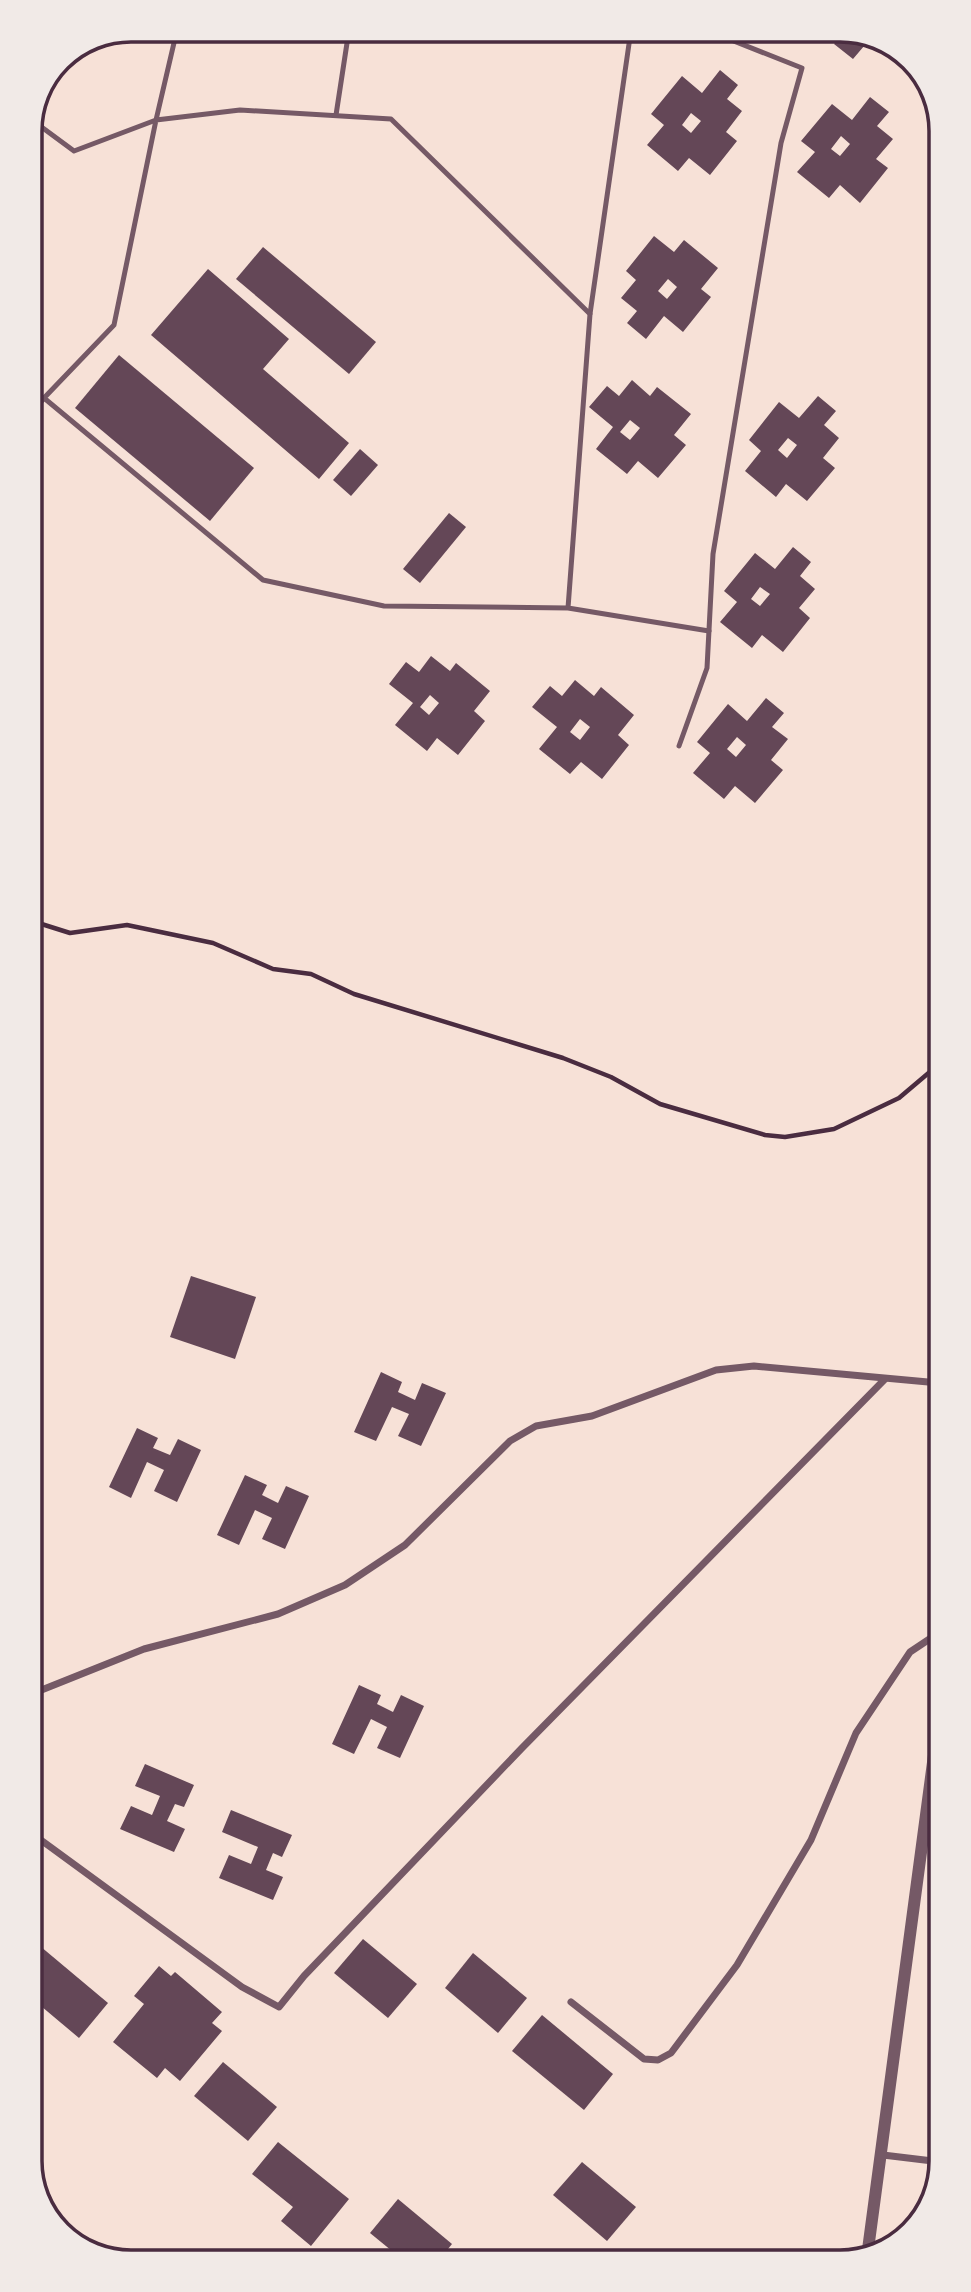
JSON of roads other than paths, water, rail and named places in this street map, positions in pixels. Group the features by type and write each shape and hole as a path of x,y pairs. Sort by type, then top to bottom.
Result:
{"street":[{"path":"42,1690 144,1649 278,1614 345,1585 405,1545 510,1441 536,1426 592,1416 716,1370 754,1366 929,1382"},
{"path":"42,1841 242,1987 279,2007 304,1976 503,1767 884,1379"},
{"path":"571,2003 643,2059 658,2060 671,2053 737,1965 811,1840 856,1732 911,1652 929,1640"},
{"path":"869,2245 929,1796"},
{"path":"883,2155 929,2161"}],"lane":[{"path":"42,401 114,325 174,42"},
{"path":"336,115 347,42"},
{"path":"568,608 590,314 629,42"},
{"path":"679,746 707,668 713,554 781,143 803,68 737,42"},
{"path":"42,127 74,150 156,120 240,110 391,119 590,314"},
{"path":"44,398 263,580 384,606 568,608 709,631"}]}
